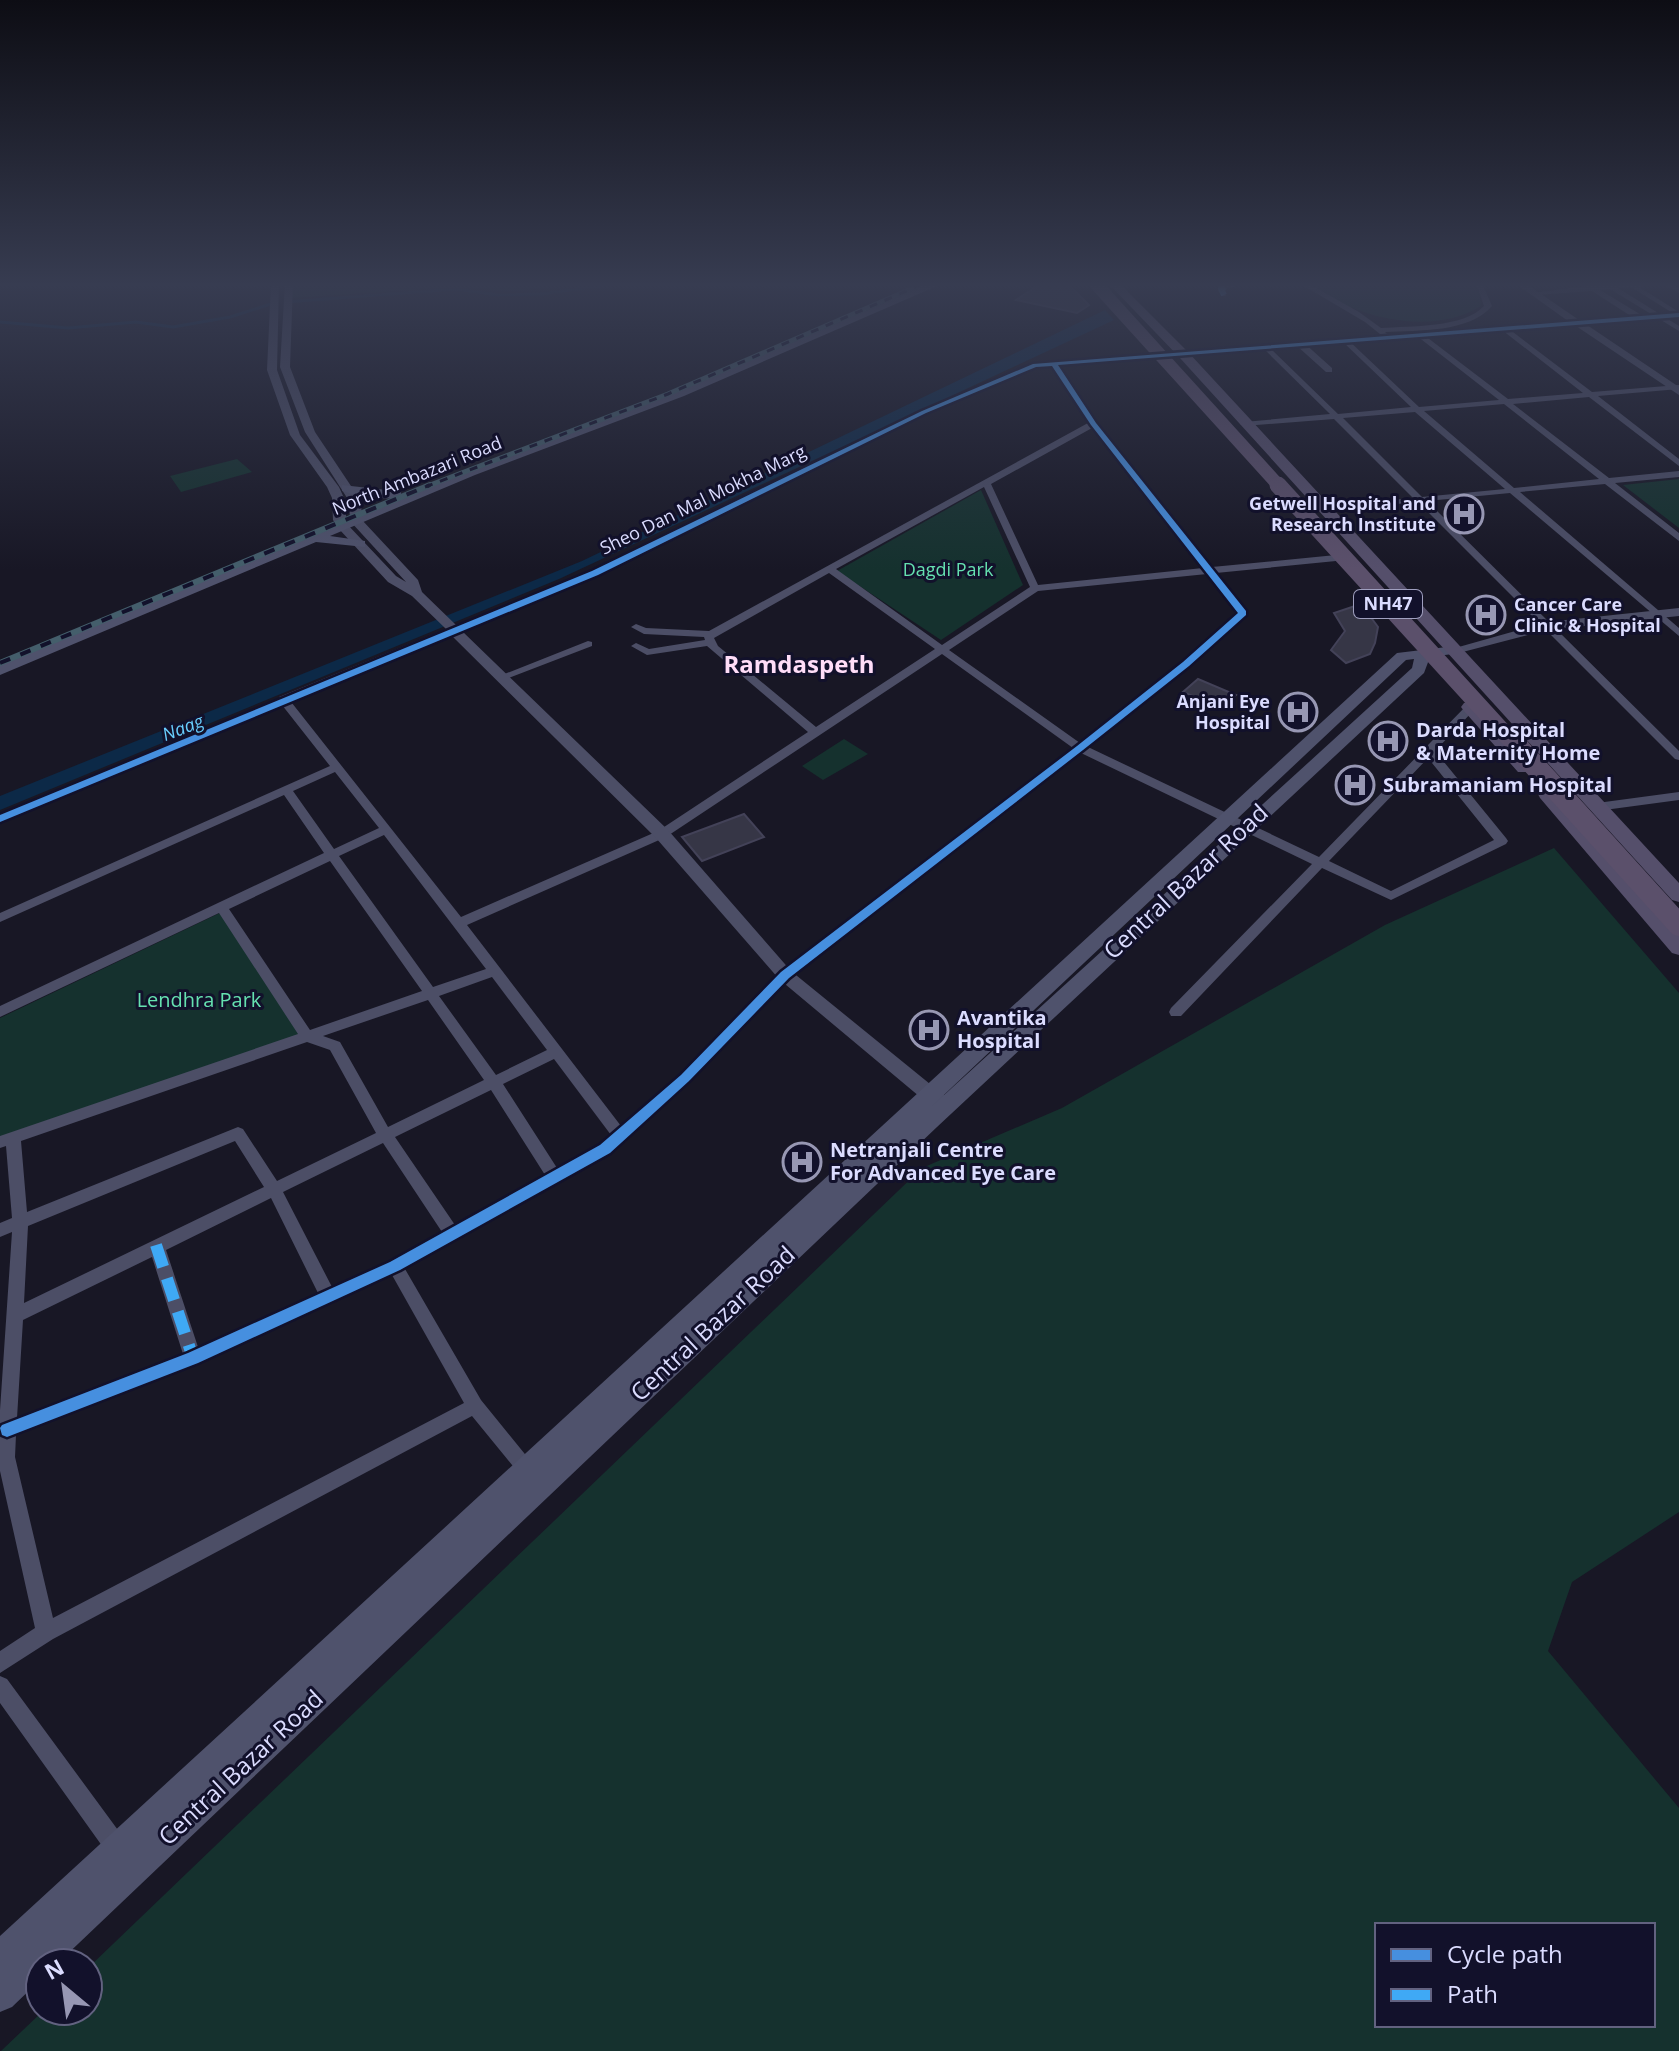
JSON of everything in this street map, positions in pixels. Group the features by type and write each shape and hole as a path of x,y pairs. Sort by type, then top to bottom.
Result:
{"highway":[{"name":"NH47","path":"1182,379 1679,925"},
{"name":"NH47","path":"1192,379 1679,911"}],"main road":[{"name":"North Ambazari Road","path":"0,670 313,539 396,495 698,379"},
{"name":"North Ambazari Road","path":"0,662 348,520 715,379"},
{"path":"1175,379 1470,708 1679,948"},
{"path":"1205,379 1679,895"},
{"path":"346,488 362,493 396,495"},
{"path":"313,539 336,539 360,544"},
{"path":"1423,655 1455,650"},
{"name":"Central Bazar Road","path":"0,1995 938,1101 1236,823 1419,670 1423,655"},
{"name":"Central Bazar Road","path":"0,1958 527,1470 938,1101"}],"street":[{"path":"275,379 295,435 333,487 360,544 392,579 416,593 662,834 785,975 938,1101"},
{"path":"290,379 310,432 355,501 348,520"},
{"name":"Sheo Dan Mal Mokha Marg","path":"284,700 595,573 1000,379"},
{"path":"7,1430 193,1358 395,1266 605,1149 685,1078 785,975 1080,748 1186,664 1243,613 1093,424 1064,379"},
{"path":"1298,379 1679,757"},
{"path":"1386,379 1417,409 1679,633"},
{"path":"1477,379 1679,538"},
{"path":"1570,379 1679,463"},
{"path":"1244,424 1677,389"},
{"path":"636,646 647,652 710,638 1093,424"},
{"path":"1324,509 1679,474"},
{"path":"987,484 1035,588"},
{"path":"348,520 414,583 416,593"},
{"path":"457,924 662,834 1035,588 1336,558"},
{"path":"829,569 1080,748 1391,896 1502,841 1429,751"},
{"path":"1455,650 1547,626 1679,612"},
{"path":"636,627 644,631 710,638 816,733"},
{"path":"502,677 588,644"},
{"path":"0,819 284,700 620,1135"},
{"path":"1176,1012 1470,708"},
{"path":"0,918 337,767"},
{"path":"286,790 494,1083 555,1177"},
{"path":"1597,807 1679,796"},
{"path":"0,1012 386,829"},
{"path":"221,906 307,1036 335,1046 386,1136 452,1234"},
{"path":"46,1632 3,1459 20,1224 7,1140 493,972"},
{"path":"14,1316 556,1052"},
{"path":"0,1230 238,1133 275,1191 328,1296"},
{"path":"156,1245 193,1358"},
{"path":"395,1266 475,1406 527,1470"},
{"path":"0,1663 46,1632 475,1406"},
{"path":"0,1686 118,1849"}],"green space":[{"path":"237,459 252,472 181,492 170,476"},
{"path":"1679,479 1679,528 1623,485"},
{"name":"Dagdi Park","path":"981,490 1023,585 941,640 837,571"},
{"path":"844,739 868,754 823,780 802,766"},
{"path":"1554,848 1679,993 1679,1512 1572,1582 1548,1651 1679,1808 1679,2051 1,2051 26,2027 104,2027 104,1953 922,1168 1062,1108 1385,925"},
{"name":"Lendhra Park","path":"224,911 307,1036 0,1142 0,1018"}],"water":[{"name":"Naag","path":"962,379 988,379 559,579 0,810 0,796 582,561"}],"building":[{"path":"1361,604 1378,627 1375,643 1370,654 1346,663 1331,650 1345,631 1334,613"},
{"path":"1198,679 1236,695 1221,708 1183,692"},
{"path":"744,814 764,837 702,861 682,837"}],"railway":[{"path":"427,486 703,379"},
{"path":"0,663 427,486"}],"marked path":[{"path":"156,1245 193,1358"}],"cycle path":[{"path":"0,819 595,573 924,412 1003,379"},
{"path":"7,1430 193,1358 395,1266 605,1149 685,1078 785,975 1080,748 1186,664 1243,613 1093,424 1064,379"}],"place":[{"name":"Getwell Hospital and Research Institute","path":"1464,514"},
{"name":"Cancer Care Clinic & Hospital","path":"1486,615"},
{"name":"Anjani Eye Hospital","path":"1298,712"},
{"name":"Darda Hospital & Maternity Home","path":"1388,741"},
{"name":"Subramaniam Hospital","path":"1355,785"},
{"name":"Avantika Hospital","path":"929,1030"},
{"name":"Netranjali Centre For Advanced Eye Care","path":"802,1162"}],"district":[{"name":"Ramdaspeth","path":"799,665"}]}
